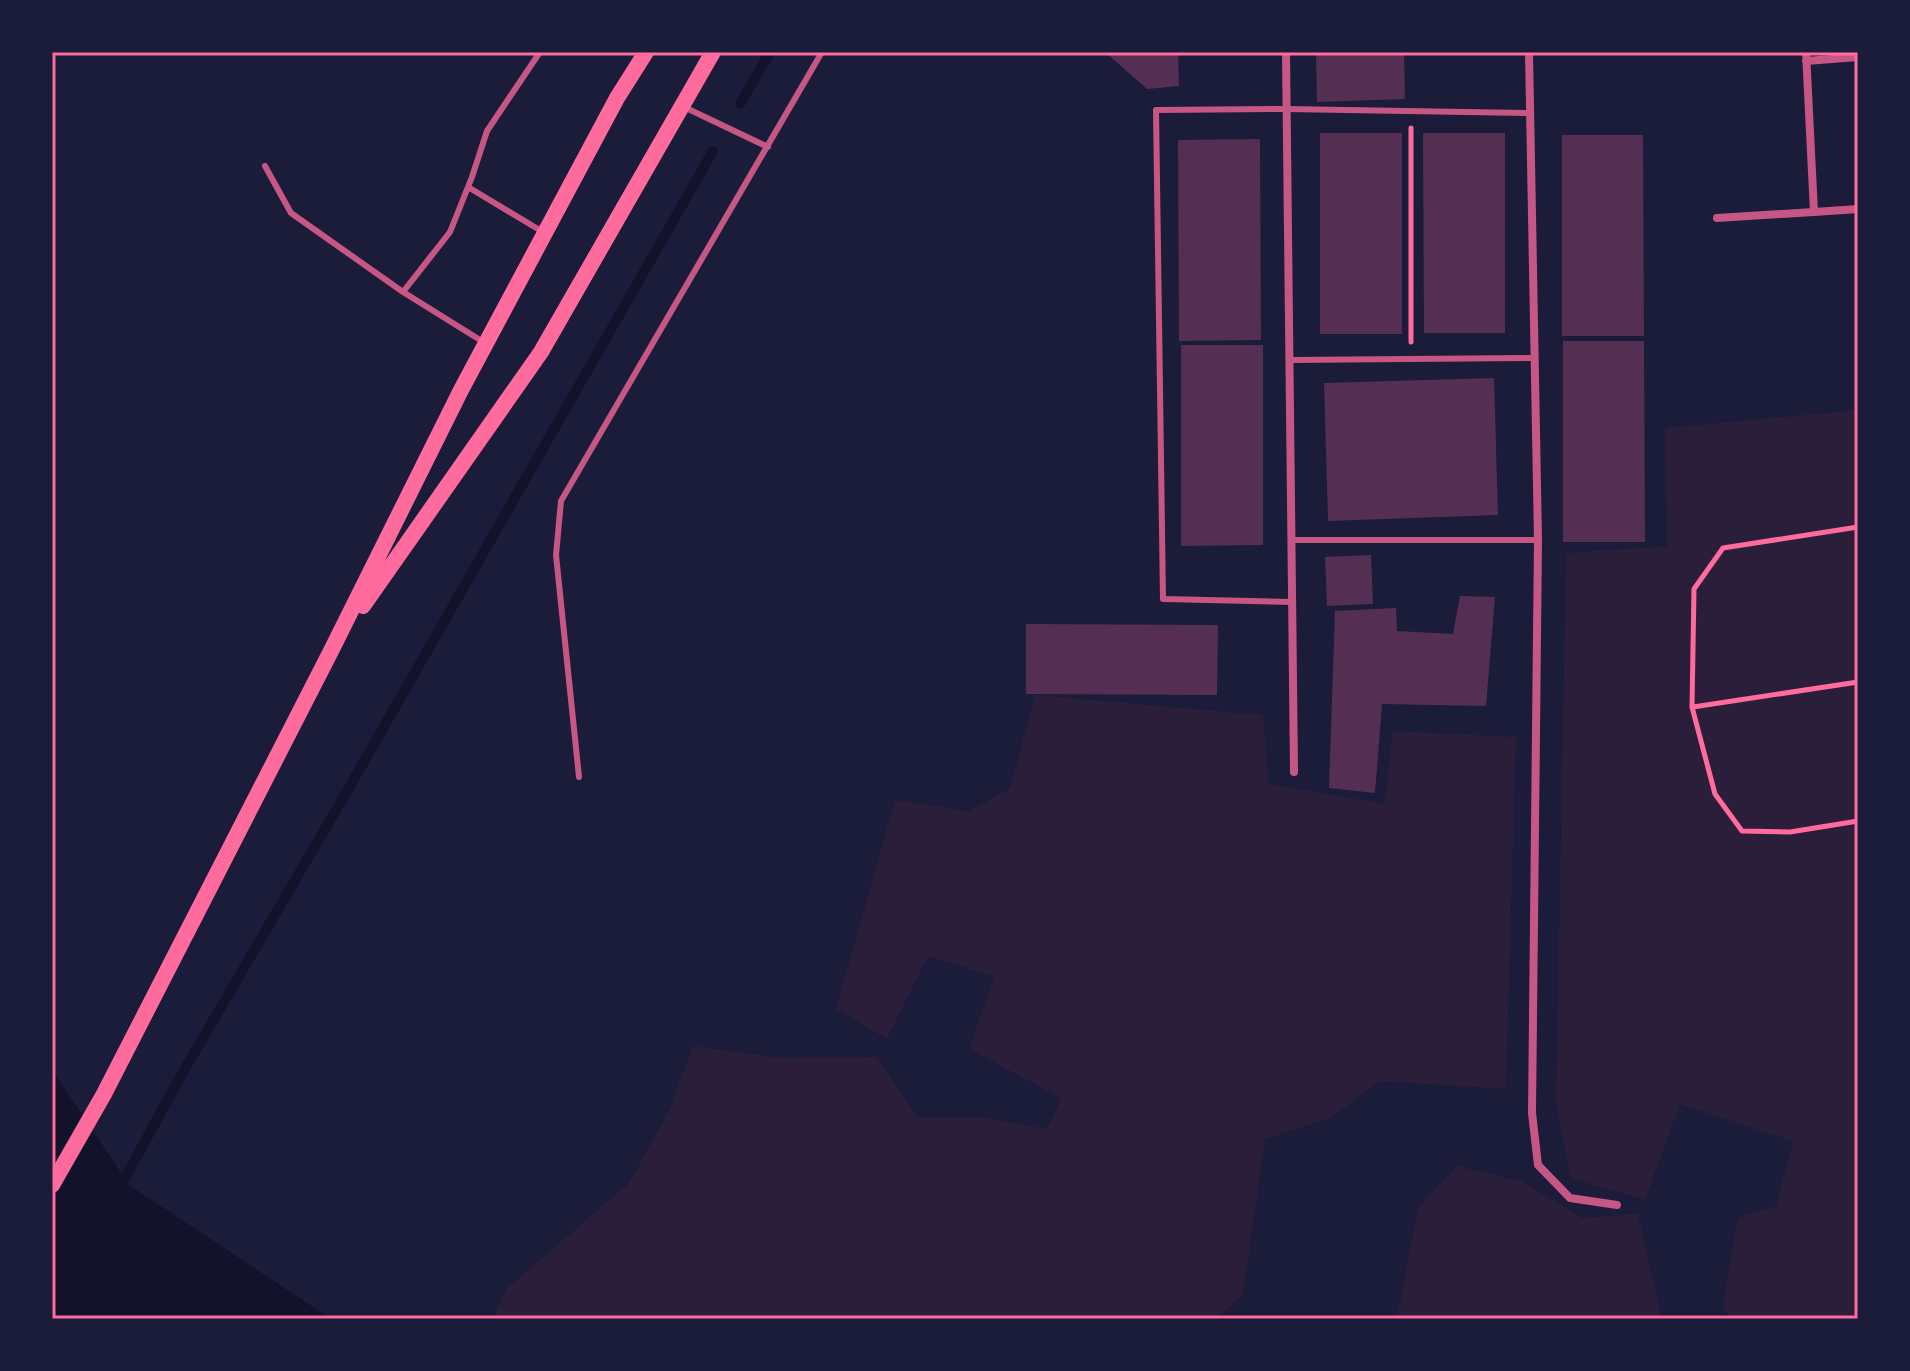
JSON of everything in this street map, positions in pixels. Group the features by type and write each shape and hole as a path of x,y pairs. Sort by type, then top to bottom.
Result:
{"main road":[{"path":"52,1185 104,1094 486,343 617,98 646,52"},
{"path":"332,649 541,352 713,52"}],"street":[{"path":"1286,52 1294,772"},
{"path":"1529,52 1538,540 1532,1097 1538,1165 1570,1198 1617,1205"},
{"path":"1814,212 1806,56 1858,57"},
{"path":"1717,218 1858,209"}],"lane":[{"path":"403,292 450,232 487,131 540,52"},
{"path":"579,777 556,555 561,501 822,52"},
{"path":"682,106 768,147"},
{"path":"1292,602 1163,599 1156,110 1530,113"},
{"path":"265,166 291,213 403,292 486,343"},
{"path":"468,187 545,233"},
{"path":"1289,360 1534,358"},
{"path":"1292,540 1538,540"}],"path":[{"path":"1411,111 1411,359"},
{"path":"1858,527 1723,548 1694,589 1692,707 1715,794 1742,831 1790,832 1858,821"},
{"path":"1692,707 1858,682"}],"shaded area":[{"path":"1858,410 1858,1319 1729,1319 1723,1304 1738,1218 1776,1206 1793,1141 1680,1104 1645,1200 1570,1178 1556,1101 1566,553 1667,546 1665,428"},
{"path":"1035,695 1263,715 1269,784 1385,804 1393,731 1516,737 1506,1089 1380,1081 1331,1118 1265,1139 1243,1294 1217,1319 493,1319 506,1289 629,1183 670,1109 693,1046 780,1058 877,1057 917,1117 980,1117 1047,1129 1061,1098 969,1049 994,976 928,956 887,1039 836,1009 895,800 968,811 1010,789"},
{"path":"52,1070 129,1185 331,1319 52,1319"},
{"path":"1457,1166 1523,1182 1583,1218 1638,1214 1662,1319 1397,1319 1418,1207"}],"building":[{"path":"1105,52 1178,52 1179,86 1147,89"},
{"path":"1316,52 1404,52 1405,99 1317,102"},
{"path":"1320,133 1402,133 1402,334 1320,334"},
{"path":"1423,133 1505,133 1505,333 1424,333"},
{"path":"1562,135 1643,135 1644,336 1562,336"},
{"path":"1260,139 1261,340 1179,341 1178,140"},
{"path":"1563,341 1644,341 1645,542 1563,542"},
{"path":"1181,345 1263,345 1263,545 1181,546"},
{"path":"1494,378 1498,515 1328,521 1324,383"},
{"path":"1371,555 1373,604 1327,606 1325,557"},
{"path":"1460,596 1495,597 1486,706 1382,704 1375,793 1329,788 1335,611 1396,608 1397,631 1453,634"},
{"path":"1026,624 1218,625 1217,695 1026,694"}],"waterway":[{"path":"740,104 770,52"},
{"path":"118,1191 179,1079 713,151"}]}
